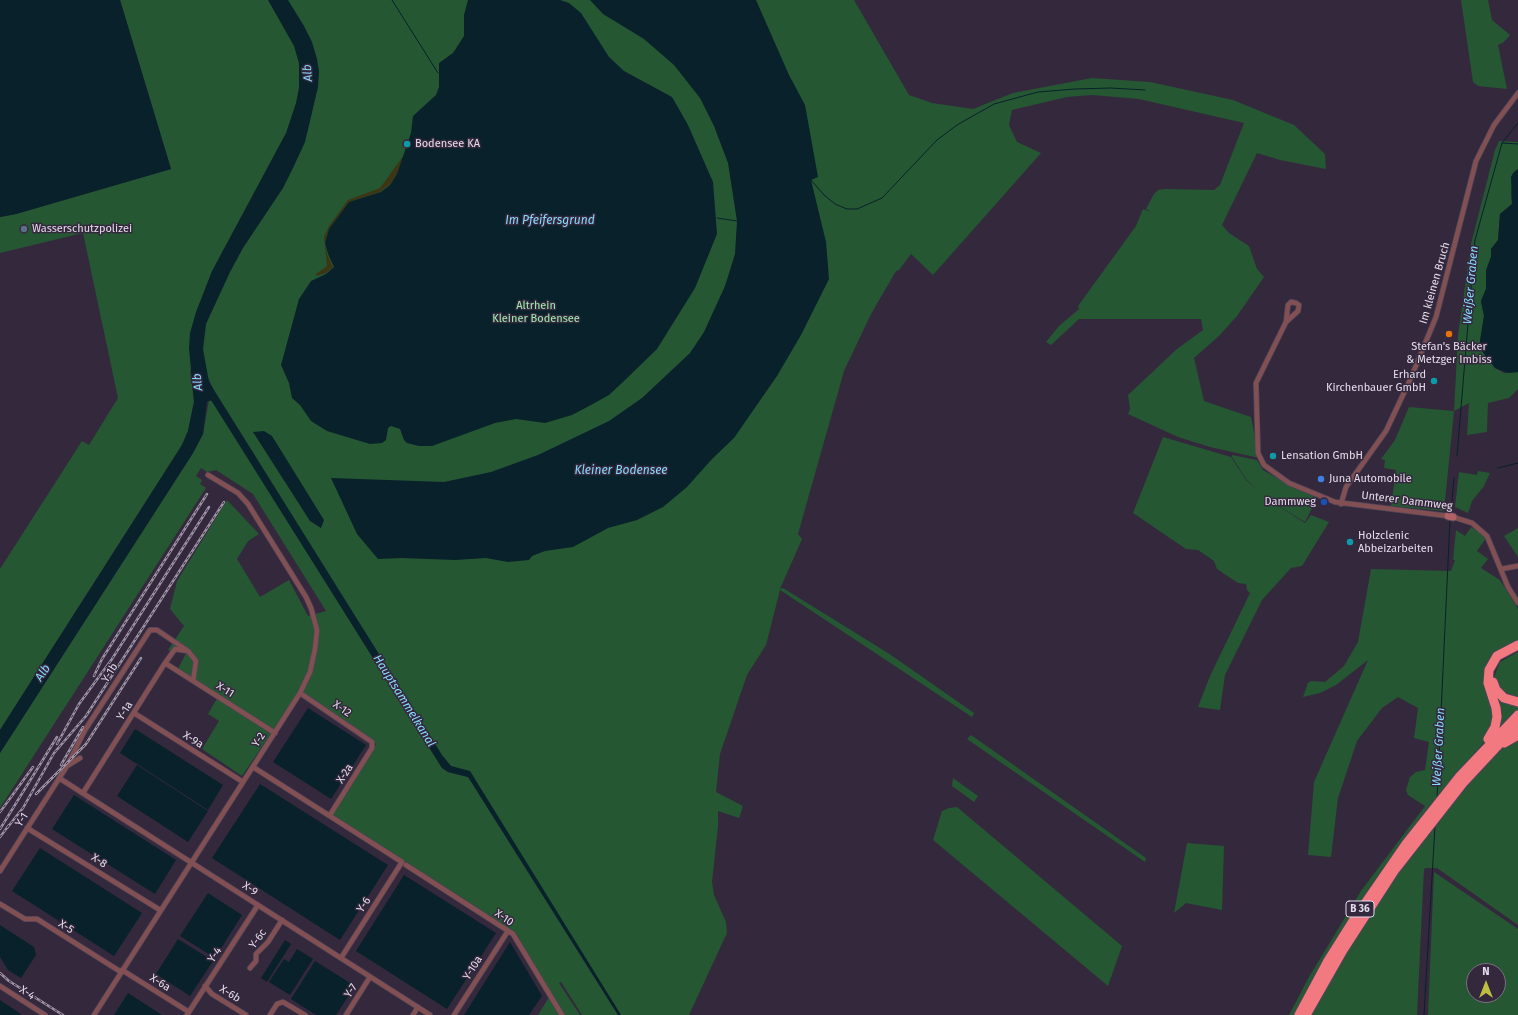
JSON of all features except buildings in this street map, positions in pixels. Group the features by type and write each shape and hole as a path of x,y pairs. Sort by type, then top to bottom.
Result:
{"highway":[{"name":"B 36","path":"1482,752 1492,734 1497,717 1496,708 1488,683 1490,666 1500,654 1518,645"},
{"path":"1518,650 1500,660 1494,668 1492,678 1494,687 1500,695 1507,700 1518,702"},
{"name":"B 36","path":"1299,1015 1355,918 1393,861 1482,752 1518,715"},
{"name":"B 36","path":"1306,1015 1342,950 1367,910 1434,812 1518,724"},
{"path":"1482,762 1490,758 1504,743 1518,735"}],"street":[{"name":"Im kleinen Bruch","path":"1341,504 1346,487 1386,431 1407,386 1436,317 1480,151 1494,125 1518,93"},
{"name":"Unterer Dammweg","path":"1286,322 1256,383 1259,458 1267,469 1289,483 1341,504 1450,516 1468,521 1484,533 1493,548 1510,591 1518,603"},
{"name":"Y-2","path":"94,1015 300,693 310,672 316,649 317,630 311,608 248,504 238,493 208,475"},
{"path":"1501,569 1518,566"},
{"name":"Y-1b","path":"59,778 67,766 85,730 147,632 150,630 157,630 188,651"},
{"name":"Y-1a","path":"83,793 175,649 188,651"},
{"path":"188,651 196,661 194,681"},
{"name":"X-11","path":"165,663 275,732"},
{"name":"X-12","path":"300,693 372,742"},
{"name":"X-9a","path":"134,713 243,782"},
{"name":"X-2a","path":"330,815 372,748 372,742"},
{"name":"Y-1b","path":"67,766 80,758"},
{"name":"X-10","path":"252,767 330,815 508,930 513,934 562,1015"},
{"name":"X-9","path":"59,778 430,1015"},
{"name":"Y-1","path":"0,870 59,778"},
{"name":"X-8","path":"27,828 160,910"},
{"name":"Y-6","path":"341,958 404,863"},
{"name":"X-5","path":"0,904 25,919 37,919 122,971"},
{"name":"Y-4","path":"188,1014 258,905"},
{"name":"Y-6c","path":"250,968 256,961 256,954 268,942 282,920"},
{"name":"Y-10a","path":"454,1015 508,930"},
{"name":"X-6a","path":"122,971 188,1014"},
{"name":"Y-7","path":"346,1015 370,977"},
{"name":"X-4","path":"0,986 45,1015"},
{"name":"X-6b","path":"205,986 212,994 246,1015"},
{"path":"270,1015 276,1004 283,1002 305,1015"},
{"path":"413,1015 418,1007"}],"green space":[{"name":"Altrhein Kleiner Bodensee","path":"120,0 854,0 909,95 932,103 973,109 1013,93 1092,78 1150,82 1233,100 1294,125 1325,154 1326,169 1280,160 1257,153 1222,225 1229,233 1249,246 1257,269 1264,277 1237,316 1219,336 1194,358 1204,401 1251,417 1259,458 1210,447 1178,437 1128,414 1130,409 1128,395 1177,349 1203,330 1201,319 1079,319 1051,345 1046,342 1059,326 1079,309 1078,306 1136,226 1143,209 1151,212 1146,209 1154,194 1158,190 1214,190 1220,185 1244,123 1139,99 1092,95 1067,97 1012,110 1009,125 1017,142 1041,153 933,275 911,254 899,270 896,271 871,314 844,371 798,534 802,539 780,589 783,588 888,653 974,713 972,717 780,590 766,645 747,675 720,754 716,792 743,806 739,818 718,811 718,826 712,882 714,895 726,922 727,933 689,1015 621,1015 469,772 454,768 445,762 216,396 209,379 190,370 194,402 188,431 182,445 0,730 0,569 82,441 89,445 118,398 83,233 0,253 0,217 16,214 171,169"},
{"path":"1461,0 1488,0 1492,20 1510,35 1504,42 1498,45 1507,89 1478,86 1473,82"},
{"path":"1499,141 1518,142 1518,169 1515,171 1511,194 1512,204 1500,214 1498,240 1491,249 1491,257 1486,276 1486,289 1481,301 1484,316 1480,341 1482,351 1495,368 1504,373 1518,372 1518,389 1509,398 1488,403 1487,432 1467,435 1469,403 1454,411 1458,335 1471,244 1495,150"},
{"path":"209,400 213,402 442,768 448,772 468,777 480,793 618,1015 582,1015 561,982 559,983 580,1015 538,1015 551,994 515,932 332,814 376,744 299,692 242,776 202,749 219,721 208,714 219,695 178,669 186,653 177,648 172,651 168,650 184,626 170,609 177,581 227,500 259,534 248,541 237,559 260,597 289,580 308,616 326,611 253,494 216,470 207,472 201,468 196,476 202,480 200,484 206,488 0,808 0,753 193,453 203,434"},
{"path":"1409,407 1454,411 1444,511 1391,506 1396,470 1384,468 1385,460 1381,459 1395,440"},
{"path":"1163,437 1231,457 1246,480 1257,490 1246,479 1232,455 1257,460 1263,470 1289,485 1315,497 1317,500 1313,508 1304,504 1312,508 1305,522 1272,502 1305,523 1311,515 1329,522 1302,566 1291,568 1262,600 1225,675 1220,710 1198,707 1210,676 1250,593 1247,590 1246,584 1238,583 1217,569 1214,561 1204,554 1198,550 1186,549 1133,513"},
{"path":"1478,471 1490,473 1484,486 1472,501 1468,513 1455,507 1459,472 1477,475"},
{"path":"1471,527 1487,537 1477,551 1488,559 1481,568 1500,580 1518,609 1518,643 1492,661 1495,719 1485,741 1430,805 1386,865 1355,910 1295,1015 1289,1015 1309,977 1361,891 1425,806 1408,795 1406,790 1410,777 1416,772 1425,770 1429,742 1414,738 1418,708 1398,697 1382,708 1357,741 1338,798 1331,857 1308,855 1314,782 1368,660 1336,685 1320,693 1303,697 1308,683 1311,681 1325,682 1344,666 1358,642 1371,569 1451,571 1455,560 1453,560 1456,530 1465,536"},
{"path":"1518,528 1518,557 1504,536"},
{"path":"1518,647 1497,661 1491,674 1491,684 1497,695 1507,702 1518,704 1518,710 1497,731 1498,712 1490,682 1490,671 1498,658"},
{"path":"1518,652 1518,701 1496,687 1494,677 1500,662"},
{"path":"971,735 1146,858 1145,862 967,739"},
{"path":"1518,737 1518,925 1437,868 1426,868 1424,869 1417,1015 1310,1015 1333,974 1388,885 1473,779 1501,748"},
{"path":"953,778 978,796 974,802 952,786"},
{"path":"957,807 1122,946 1108,986 933,840 942,811"},
{"path":"1187,843 1224,846 1222,910 1186,903 1174,913"},
{"path":"1434,872 1518,929 1518,1015 1428,1015"}],"sand":[{"path":"404,155 397,174 390,184 380,192 349,202 329,229 325,243 327,254 333,267 326,273 316,276 316,274 327,266 324,237 329,226 348,200 380,188"}],"water":[{"path":"0,0 120,0 171,169 16,214 0,217"},
{"path":"268,0 288,0 304,26 312,42 317,59 319,71 318,87 305,142 293,168 283,188 243,248 206,324 203,349 209,382 442,755 451,766 470,771 621,1015 618,1015 468,777 448,772 442,768 211,400 207,402 203,434 193,453 0,753 0,730 182,445 188,431 194,402 189,348 190,333 196,312 212,271 286,133 296,103 299,88 299,63 294,46"},
{"name":"Im Pfeifersgrund","path":"468,0 560,0 569,3 581,13 609,57 624,71 672,97 688,125 713,182 717,234 695,288 657,349 609,395 572,415 545,423 516,419 495,423 432,446 419,446 407,443 404,440 400,429 391,426 388,428 386,440 382,443 370,444 327,431 311,421 300,405 292,398 289,383 281,365 299,299 311,281 326,274 334,267 325,243 329,229 349,202 381,192 390,185 397,174 411,133 413,116 436,95 439,87 439,63 453,53 464,36 464,15"},
{"name":"Kleiner Bodensee","path":"590,0 756,0 789,75 805,105 818,177 811,180 826,242 829,279 801,335 777,376 734,438 712,459 687,487 663,507 637,520 608,528 573,547 545,551 532,556 529,560 508,562 486,558 455,560 402,558 378,559 357,534 331,478 444,482 491,472 538,455 609,421 642,398 690,353 704,332 725,286 735,254 737,221 728,163 714,126 700,98 674,65 644,39 603,14"},
{"path":"1518,169 1518,372 1508,373 1495,368 1482,351 1480,341 1484,316 1481,301 1486,289 1486,270 1491,257 1491,249 1498,240 1500,214 1512,204 1511,177"},
{"path":"264,431 272,436 324,520 321,528 310,521 253,432"},
{"path":"308,708 366,745 331,799 273,762"},
{"path":"135,729 223,785 208,810 120,753"},
{"path":"137,765 208,811 188,842 117,796"},
{"path":"260,784 388,865 340,940 212,858"},
{"path":"74,795 176,860 155,894 52,829"},
{"path":"40,848 142,913 114,956 12,891"},
{"path":"404,875 496,933 447,1009 356,951"},
{"path":"208,893 242,915 215,958 180,936"},
{"path":"0,925 34,947 36,955 21,978 8,970 0,957"},
{"path":"178,939 213,961 190,996 156,974"},
{"path":"285,940 291,944 267,982 261,978"},
{"path":"510,942 542,996 529,1015 464,1015"},
{"path":"297,949 313,959 290,995 269,982 284,959 289,962"},
{"path":"315,961 355,986 336,1015 316,1015 291,999"},
{"path":"128,993 162,1015 114,1015"},
{"path":"0,1000 21,1014 0,1015"}],"waterway":[{"path":"392,0 438,73"},
{"path":"811,180 824,195 835,204 847,209 857,209 882,198 937,140 957,125 994,104 1038,92 1111,88 1145,90"},
{"name":"Weißer Graben","path":"1457,456 1475,240 1502,143 1518,123"},
{"path":"1502,143 1518,144"},
{"path":"717,218 737,221"},
{"path":"1498,468 1518,463"},
{"name":"Weißer Graben","path":"1451,513 1454,478"},
{"name":"Weißer Graben","path":"1437,799 1450,520"},
{"name":"Weißer Graben","path":"1424,1015 1435,826"}],"railway":[{"path":"94,676 102,659 207,494"},
{"path":"7,828 23,808 54,753 86,716 224,502"},
{"path":"57,744 79,704 112,659 209,507"},
{"path":"36,794 86,744 141,658"},
{"path":"61,765 83,727"},
{"path":"0,829 57,737"},
{"path":"0,812 33,767"},
{"path":"0,837 9,825"},
{"path":"0,973 9,981 63,1015"}],"place":[{"name":"Bodensee KA","path":"407,144"},
{"name":"Wasserschutzpolizei","path":"24,229"},
{"name":"Stefan's Bäcker & Metzger Imbiss","path":"1449,334"},
{"name":"Erhard Kirchenbauer GmbH","path":"1434,381"},
{"name":"Lensation GmbH","path":"1273,456"},
{"name":"Juna Automobile","path":"1321,479"},
{"name":"Dammweg","path":"1324,502"},
{"name":"Holzclenic Abbeizarbeiten","path":"1350,542"}],"water label":[{"name":"Alb","path":"308,73"},
{"name":"Alb","path":"198,382"},
{"name":"Alb","path":"43,673"},
{"name":"Hauptsammelkanal","path":"404,701"}]}
